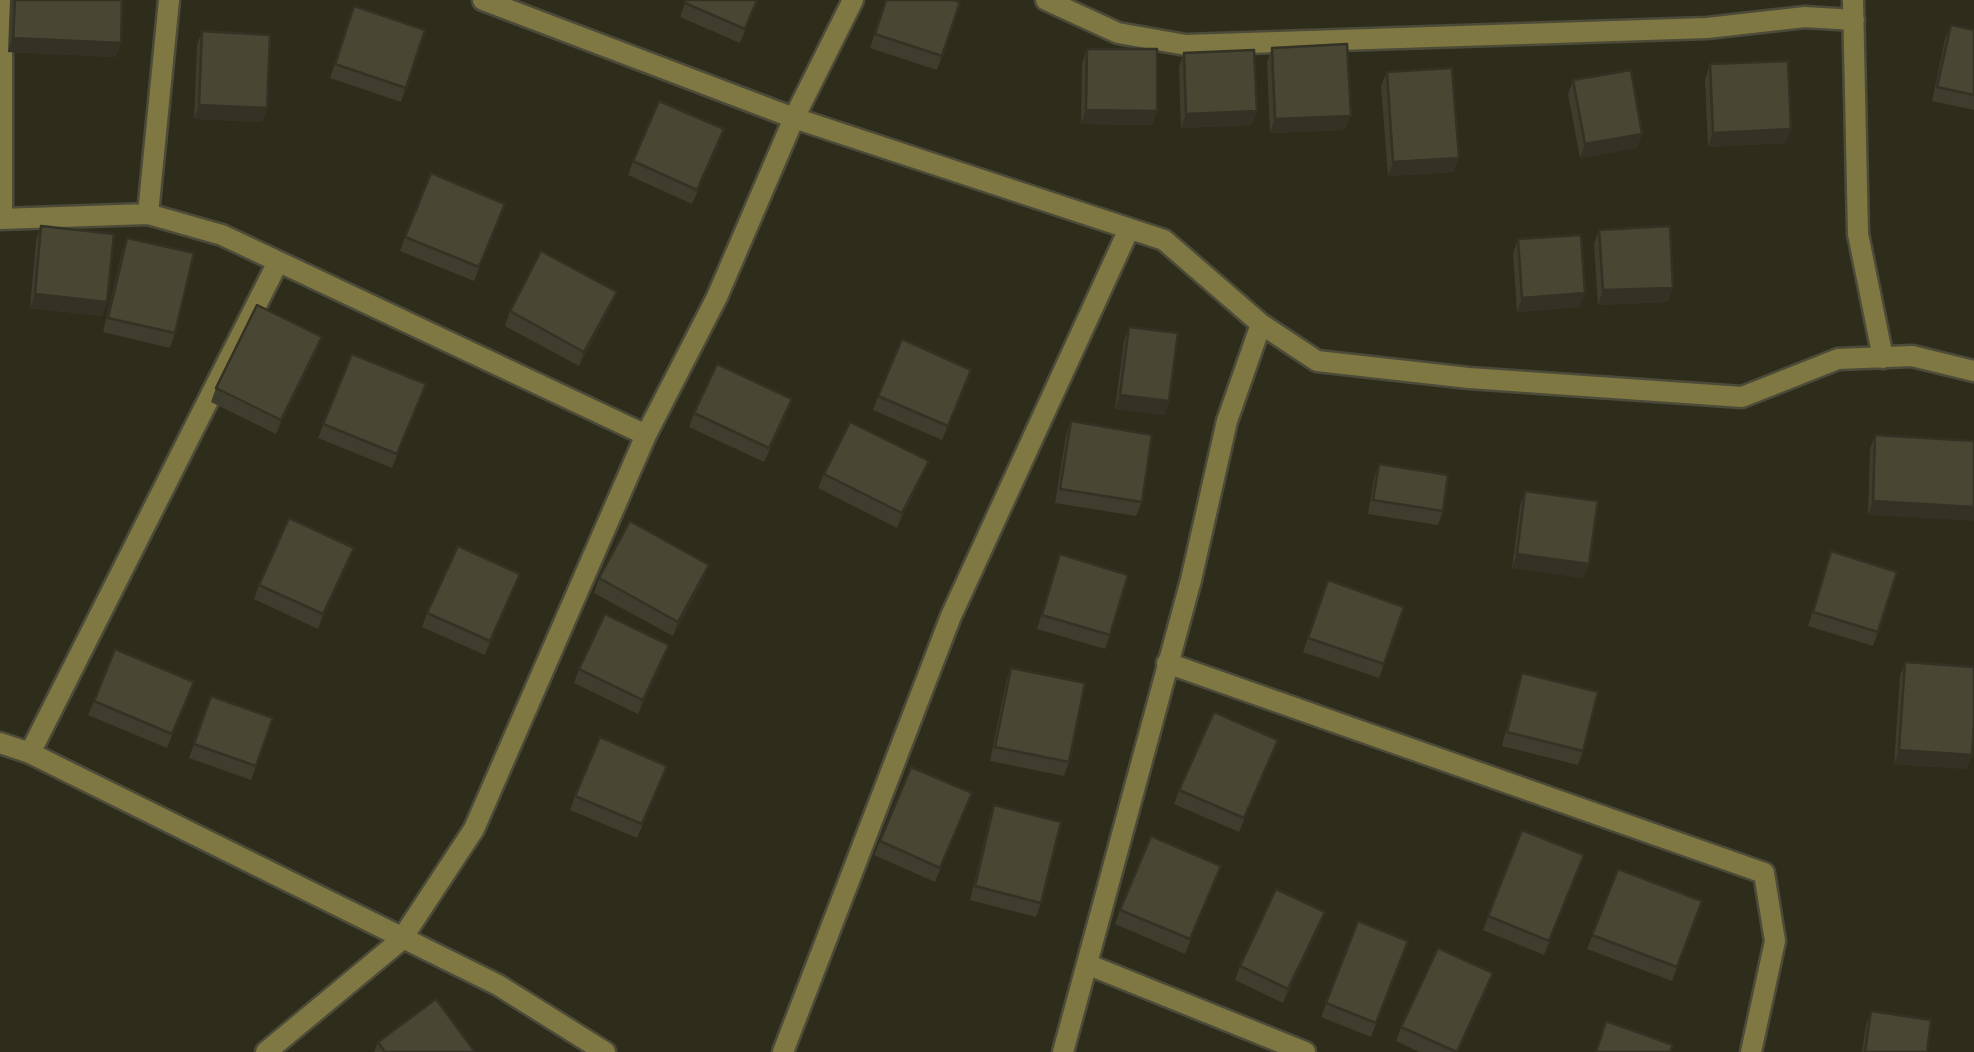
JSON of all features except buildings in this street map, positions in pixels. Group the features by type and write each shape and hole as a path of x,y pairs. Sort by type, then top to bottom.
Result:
{"street":[{"path":"2,0 1,219 148,214 222,235 646,435"},
{"path":"148,214 169,0"},
{"path":"483,0 794,118 1164,240 1262,324 1317,361 1469,378 1742,397 1838,360 1912,356 1974,372"},
{"path":"266,1052 401,940 474,829 646,435 717,297 794,118 853,0"},
{"path":"1046,0 1118,33 1186,45 1707,28 1854,10 1858,234 1883,358"},
{"path":"782,1052 950,616 1129,229"},
{"path":"30,753 278,264"},
{"path":"1064,1052 1090,965 1227,421 1262,324"},
{"path":"1167,663 1764,873 1775,941 1751,1052"},
{"path":"0,743 30,753 401,940 498,984 604,1052"},
{"path":"1090,965 1305,1052"}]}
